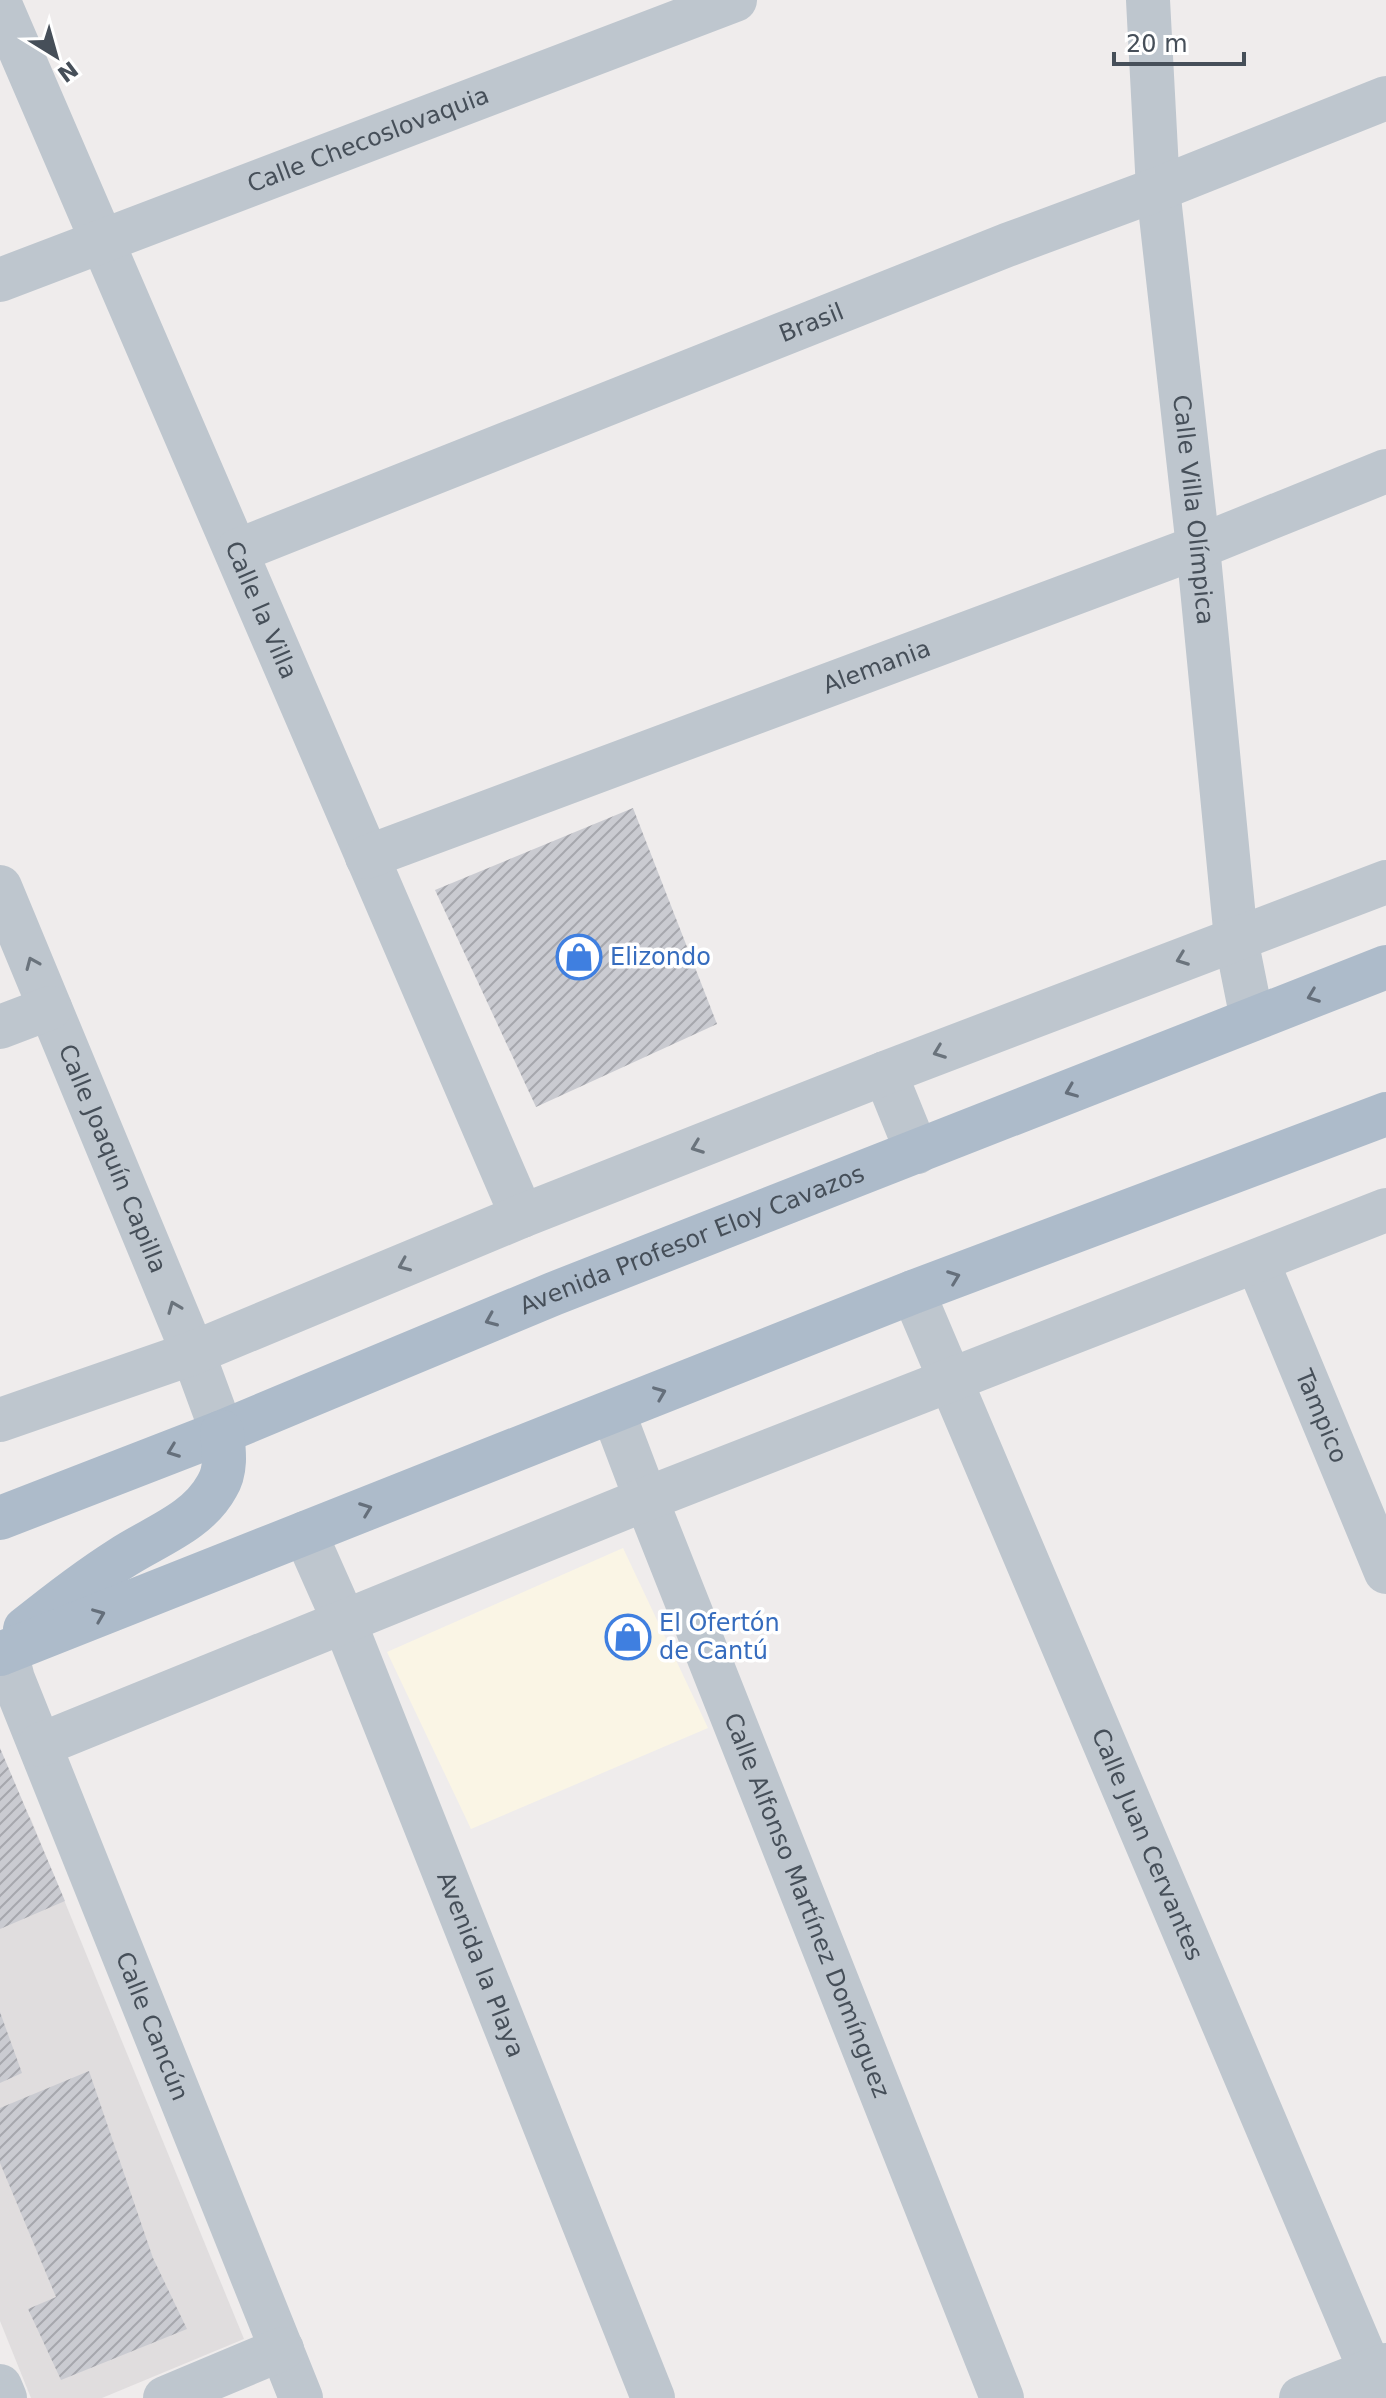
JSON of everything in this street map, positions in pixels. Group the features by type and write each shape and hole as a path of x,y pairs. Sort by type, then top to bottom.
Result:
{"main road":[{"name":"Avenida Profesor Eloy Cavazos","path":"0,1518 222,1432 553,1294 1386,967"},
{"path":"3,1653 913,1292 1386,1114"},
{"path":"3,1653 19,1634 94,1576 204,1506 220,1483 224,1460 222,1432"}],"street":[{"name":"Calle Checoslovaquia","path":"0,280 735,0"},
{"name":"Calle Villa Olímpica","path":"1148,0 1158,189 1198,547 1236,939 1252,1019"},
{"name":"Calle la Villa","path":"0,4 522,1216"},
{"name":"Brasil","path":"237,551 1386,98"},
{"name":"Alemania","path":"367,857 1198,547 1386,471"},
{"path":"0,1420 193,1353 522,1216 885,1073 1386,882"},
{"name":"Calle Joaquín Capilla","path":"0,887 193,1353 222,1432"},
{"path":"0,1027 50,1008"},
{"path":"885,1073 917,1152"},
{"path":"40,1745 646,1499 1386,1210"},
{"name":"Tampico","path":"1257,1261 1386,1572"},
{"name":"Calle Juan Cervantes","path":"913,1292 1379,2378"},
{"name":"Calle Alfonso Martínez Domínguez","path":"613,1412 1002,2398"},
{"name":"Avenida la Playa","path":"305,1533 344,1621 653,2398"},
{"name":"Calle Cancún","path":"3,1653 301,2398"},
{"path":"165,2398 282,2349"},
{"path":"1301,2398 1379,2378"},
{"path":"0,2386 5,2398"}],"shaded area":[{"path":"623,1548 708,1728 471,1829 387,1652"},
{"path":"30,1817 244,2339 102,2398 31,2398 0,2321 0,1829"}],"building":[{"name":"Elizondo","path":"633,808 717,1024 536,1107 435,890"},
{"path":"0,1748 65,1901 0,1929"},
{"path":"0,2012 22,2073 0,2083"},
{"path":"89,2071 153,2258 187,2329 61,2380 28,2309 56,2297 0,2163 0,2108"}],"place":[{"name":"Elizondo","path":"579,957"},
{"name":"El Ofertón de Cantú","path":"628,1637"}]}
